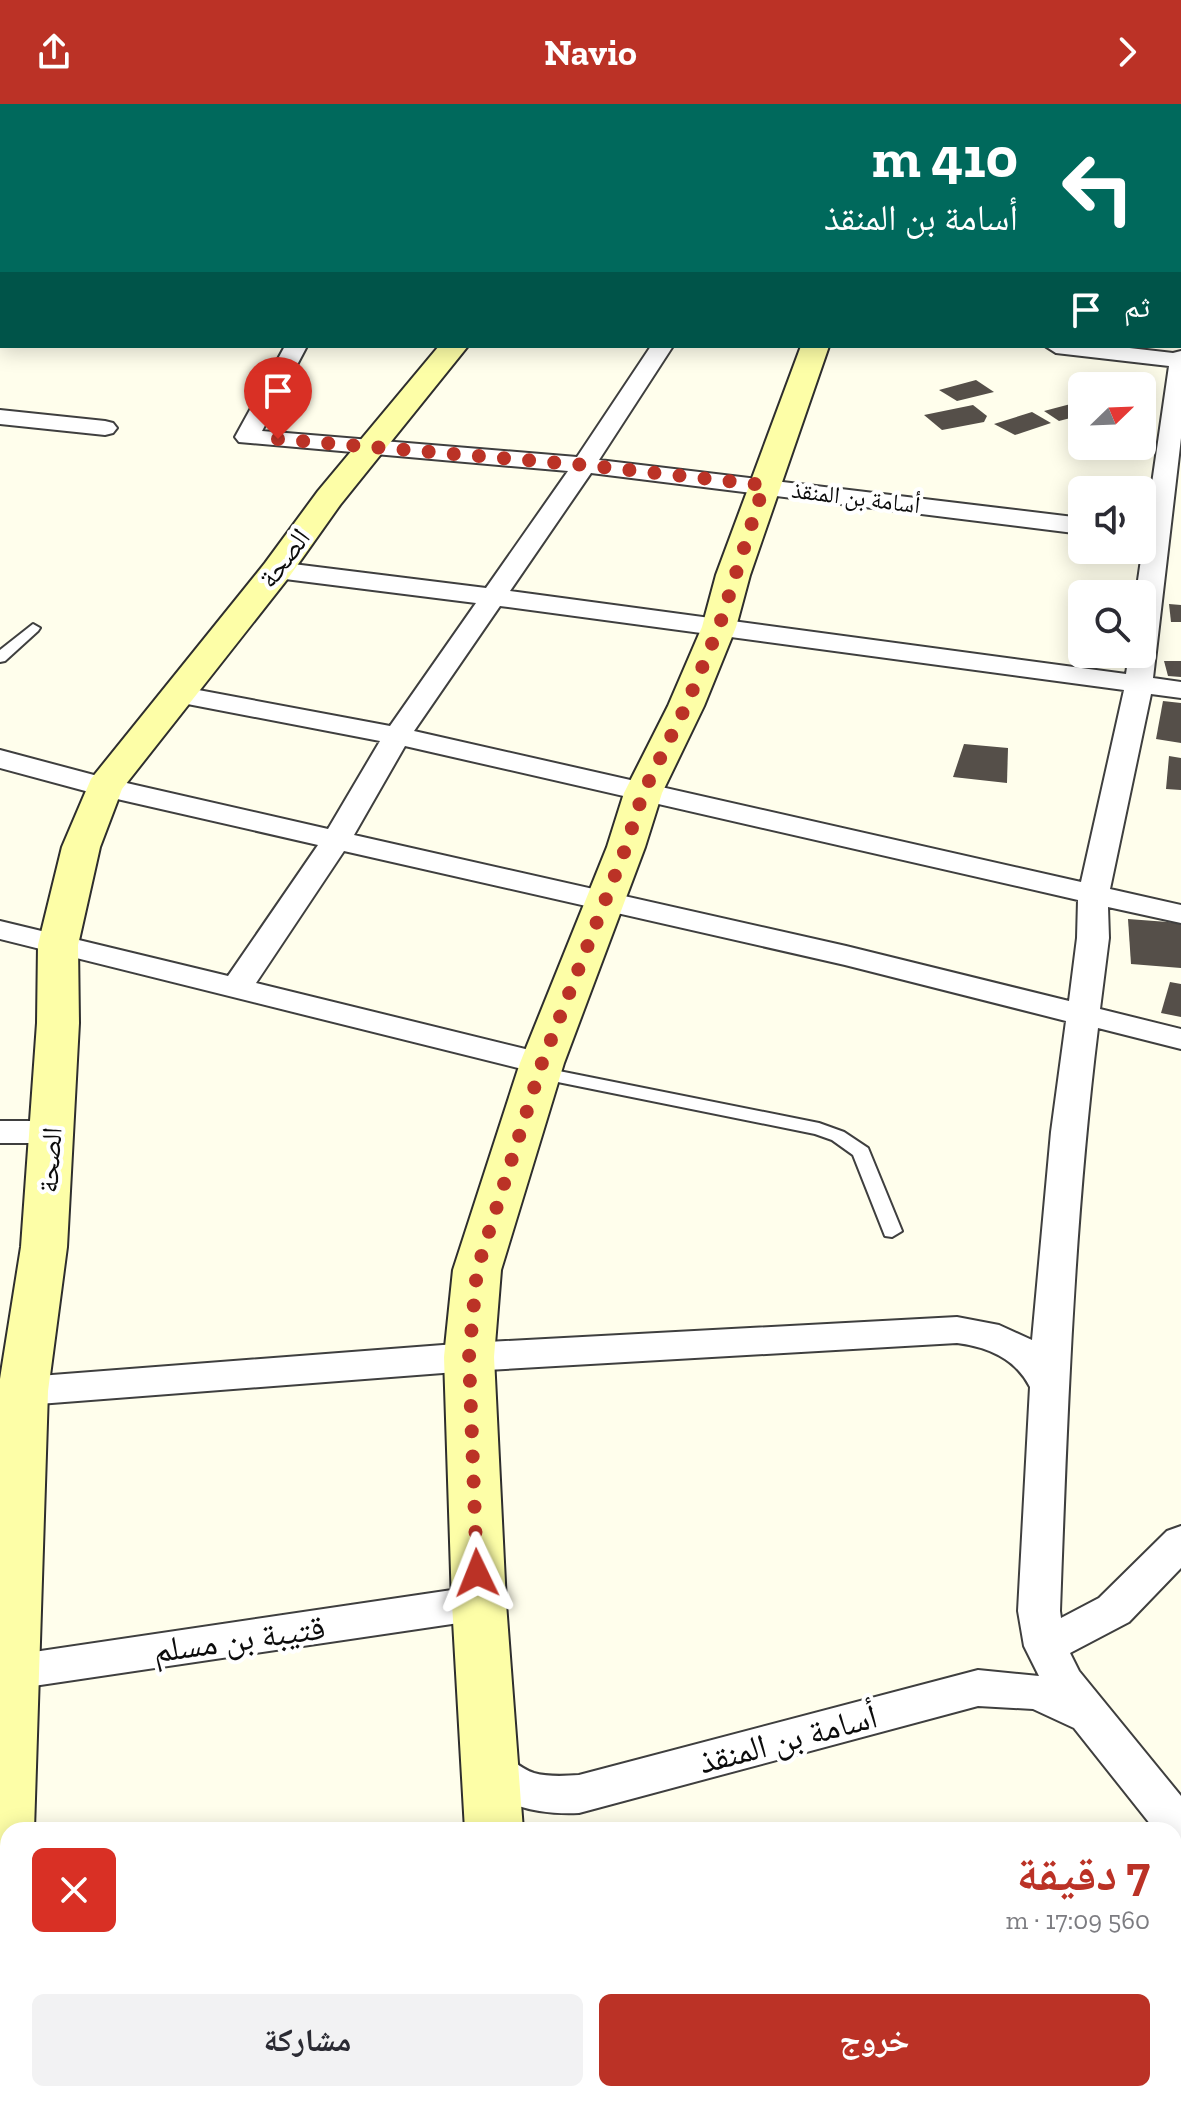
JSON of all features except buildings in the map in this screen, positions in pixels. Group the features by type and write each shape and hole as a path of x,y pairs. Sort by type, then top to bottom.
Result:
{"main road":[{"name":"الصحة","path":"4,1822 12,1392 44,1247 58,1023 58,945 81,847 104,787 452,348"},
{"path":"493,1822 479,1603 469,1357 477,1270 541,1068 643,793 686,706 719,627 764,485 814,348"}],"street":[{"name":"أسامة بن المنقذ","path":"295,348 247,437 584,465 1068,524"},
{"path":"235,990 336,840 397,736 661,348"},
{"path":"1074,348 1181,360 1177,416 1139,685 1093,895 1093,938 1068,1132 1053,1299 1039,1611 1045,1646 1064,1683 1175,1822"},
{"path":"0,417 105,428"},
{"path":"277,570 492,596 1181,690"},
{"path":"177,694 397,736 1181,914"},
{"path":"0,759 104,787 846,956 1181,1039"},
{"path":"0,930 541,1068"},
{"path":"0,1132 52,1132"},
{"path":"12,1392 469,1357 957,1330 975,1331 1010,1343 1035,1363 1049,1387"},
{"path":"1045,1646 1114,1610 1181,1542"},
{"name":"قتيبة بن مسلم","path":"6,1673 479,1603"},
{"name":"أسامة بن المنقذ","path":"488,1765 501,1777 526,1790 557,1796 579,1794 978,1688 1024,1689 1048,1695 1091,1717"}],"lane":[{"path":"0,658 33,628"},
{"path":"541,1068 819,1129 838,1136 861,1152 892,1231"}],"route":[{"path":"278,439 584,465 764,485 719,627 686,706 643,793 626,847 542,1063 477,1270 469,1357 477,1573"}]}
